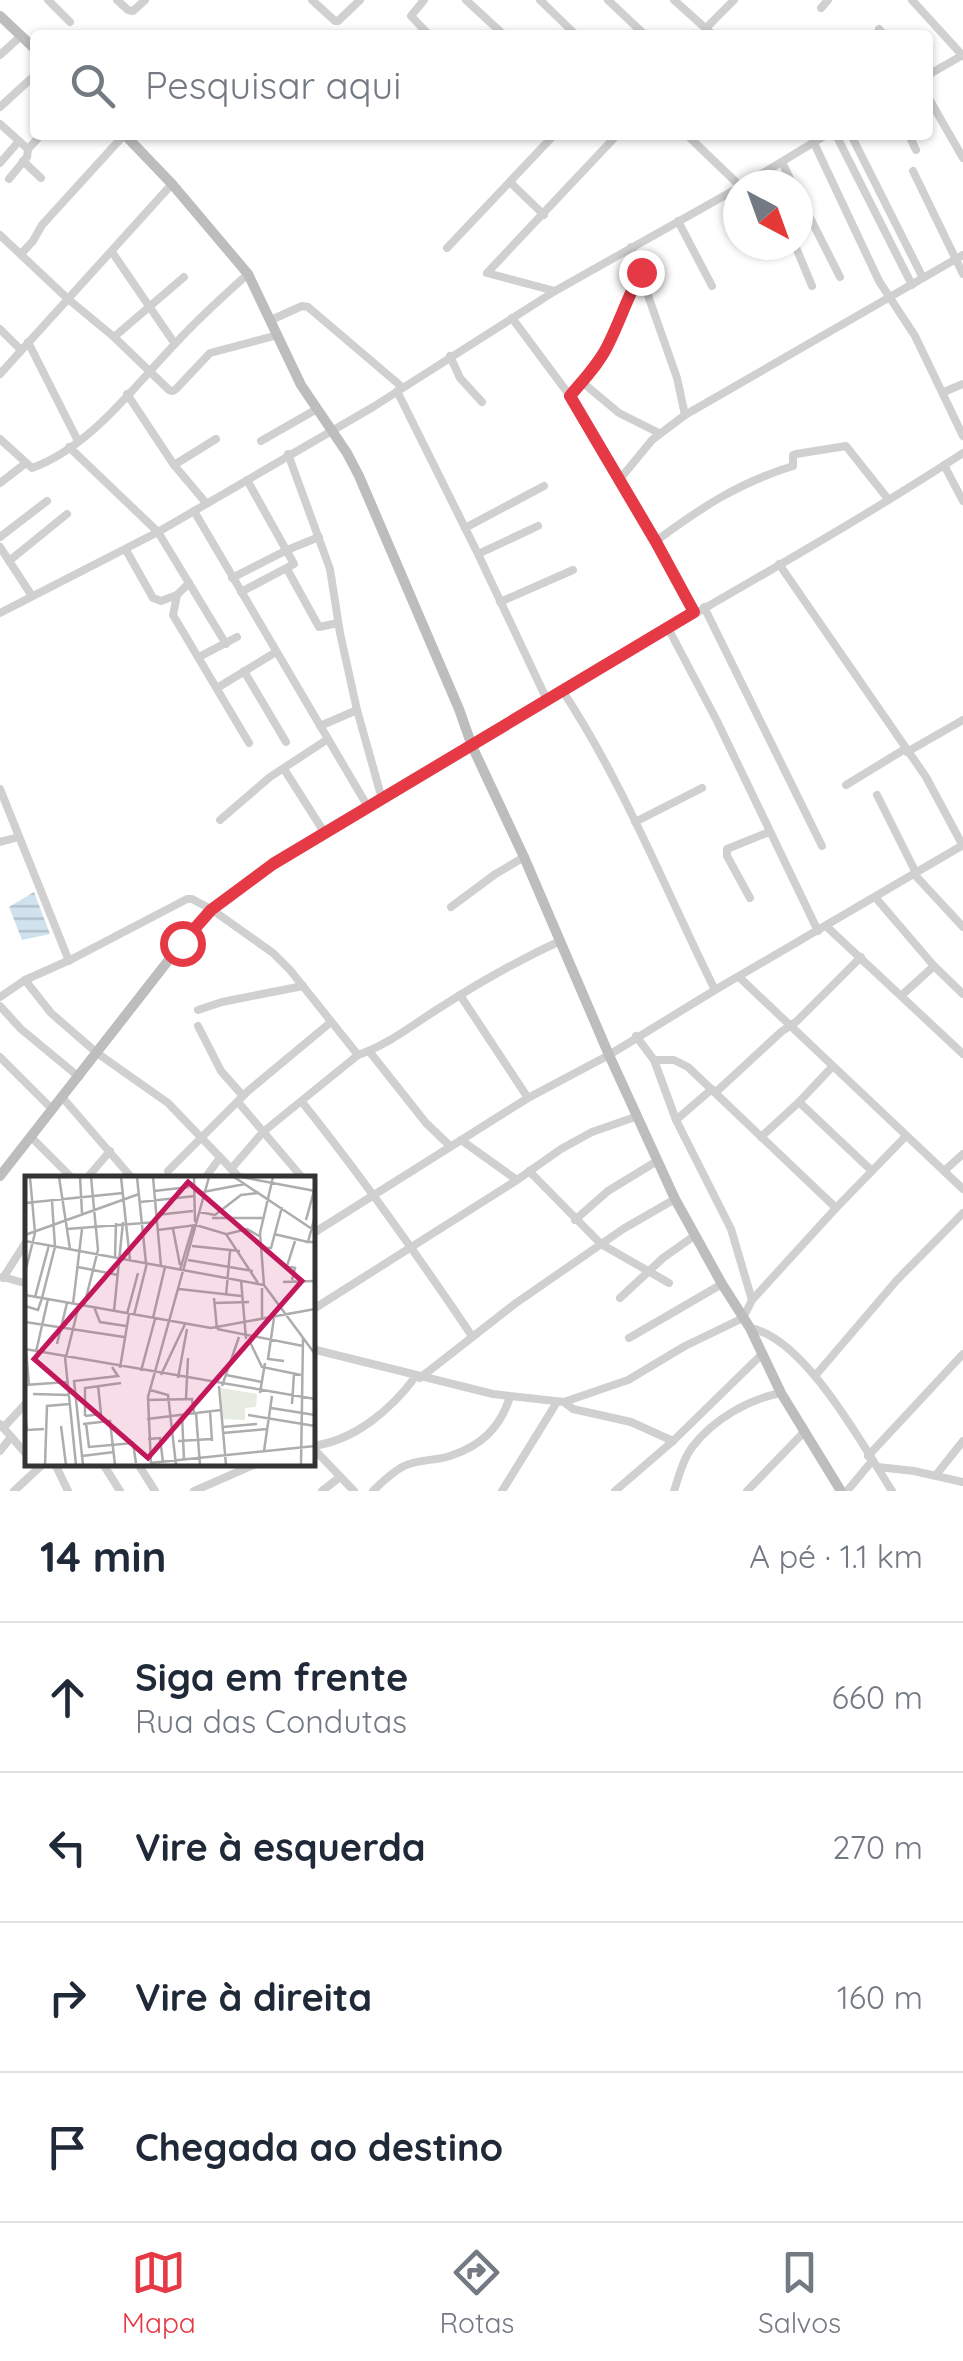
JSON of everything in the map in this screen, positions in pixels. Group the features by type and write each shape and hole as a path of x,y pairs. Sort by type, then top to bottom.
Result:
{"street":[{"path":"48,0 70,22"},
{"path":"118,0 133,11 145,0"},
{"path":"312,0 338,21 360,0"},
{"path":"424,0 411,16 424,30"},
{"path":"466,0 499,30"},
{"path":"540,0 571,30"},
{"path":"608,0 641,30"},
{"path":"674,0 708,30"},
{"path":"712,30 734,0"},
{"path":"912,0 963,56 933,73"},
{"path":"0,16 30,43"},
{"path":"0,55 22,36"},
{"path":"0,107 30,80"},
{"path":"933,106 963,158"},
{"path":"0,124 28,149"},
{"path":"9,179 36,140"},
{"path":"21,254 42,225 119,140"},
{"path":"129,140 248,274 294,372 347,453 656,1161 782,1392 844,1491 963,1354"},
{"path":"542,140 546,144"},
{"path":"448,248 550,140"},
{"path":"555,291 488,273 613,140"},
{"path":"692,140 723,170"},
{"path":"768,170 817,140"},
{"path":"821,140 862,248 915,336 963,436"},
{"path":"839,140 912,284"},
{"path":"855,140 924,278"},
{"path":"911,140 916,150"},
{"path":"0,163 19,142"},
{"path":"23,161 40,178"},
{"path":"782,162 786,170"},
{"path":"913,171 959,257 963,274"},
{"path":"510,182 544,215"},
{"path":"0,374 172,184"},
{"path":"0,613 158,532 400,389 555,291 723,196"},
{"path":"678,222 712,286"},
{"path":"813,224 840,277"},
{"path":"1,237 169,390 173,391 210,353 278,335"},
{"path":"631,247 677,378 685,415"},
{"path":"112,252 175,344"},
{"path":"620,480 646,446 685,415 959,257"},
{"path":"801,260 812,286"},
{"path":"570,396 609,343 641,272"},
{"path":"0,439 35,468 69,447 110,414 248,274"},
{"path":"114,337 184,277"},
{"path":"271,320 308,306 400,389 546,700"},
{"path":"512,318 570,396 694,612"},
{"path":"0,329 21,350"},
{"path":"28,342 78,441"},
{"path":"450,356 464,383 482,402"},
{"path":"582,382 619,413 660,434"},
{"path":"944,392 963,384"},
{"path":"128,394 174,465 206,504"},
{"path":"261,440 318,408"},
{"path":"174,465 216,439"},
{"path":"656,542 716,499 764,474 793,466 796,454 846,446 888,499"},
{"path":"69,447 158,532 226,644"},
{"path":"288,454 330,569 357,710 382,799"},
{"path":"0,1176 182,943 211,910 241,885 963,454"},
{"path":"0,484 26,463"},
{"path":"944,465 963,501"},
{"path":"241,592 288,569 294,562 247,480"},
{"path":"466,528 544,486"},
{"path":"0,537 46,501"},
{"path":"194,510 368,807"},
{"path":"9,561 67,514"},
{"path":"478,554 538,526"},
{"path":"232,578 319,537"},
{"path":"0,547 32,596"},
{"path":"126,550 157,601 177,595 189,583"},
{"path":"315,1232 528,1098 963,845 932,788 779,564"},
{"path":"288,569 320,628 338,623"},
{"path":"500,602 573,570"},
{"path":"177,595 174,615 249,743"},
{"path":"704,607 822,846"},
{"path":"668,628 769,832 822,928 861,957 962,1052"},
{"path":"199,658 237,637"},
{"path":"217,688 276,652"},
{"path":"244,672 286,742"},
{"path":"562,690 636,822 714,990"},
{"path":"320,726 357,710"},
{"path":"846,785 963,720"},
{"path":"220,820 253,791 328,739"},
{"path":"284,769 324,832"},
{"path":"636,822 702,788"},
{"path":"0,789 4,810 19,836 69,960"},
{"path":"878,795 915,874 963,927"},
{"path":"750,898 727,849 769,832"},
{"path":"0,842 19,836"},
{"path":"451,907 524,857"},
{"path":"876,897 963,994"},
{"path":"0,998 25,980 192,899 272,953 358,1055"},
{"path":"25,980 51,1013 96,1053 168,1102 234,1175 264,1132 358,1055 523,958 560,941"},
{"path":"676,1120 790,1026 861,957"},
{"path":"902,995 934,966"},
{"path":"739,977 963,1189"},
{"path":"0,982 10,990"},
{"path":"198,1010 302,986"},
{"path":"460,995 528,1098"},
{"path":"0,1006 21,1030 79,1076"},
{"path":"168,1171 241,1099 330,1022"},
{"path":"198,1026 221,1071 300,1175"},
{"path":"636,1036 654,1060 676,1120 731,1229 752,1300"},
{"path":"369,1051 426,1123 450,1146"},
{"path":"0,1057 52,1109"},
{"path":"654,1060 682,1063 836,1208"},
{"path":"760,1137 832,1067"},
{"path":"62,1097 130,1176"},
{"path":"302,1102 412,1248 472,1336"},
{"path":"799,1102 872,1171"},
{"path":"315,1308 561,1149 592,1132 638,1116"},
{"path":"31,1137 70,1176"},
{"path":"746,1323 752,1300 906,1137"},
{"path":"461,1140 517,1180"},
{"path":"88,1176 110,1151"},
{"path":"944,1171 963,1154"},
{"path":"207,1176 220,1159"},
{"path":"575,1220 618,1183 656,1161"},
{"path":"530,1171 601,1244 669,1283"},
{"path":"315,1445 352,1434 472,1336 601,1244 675,1199"},
{"path":"815,1376 896,1280 963,1213"},
{"path":"620,1298 662,1258 694,1236"},
{"path":"2,1277 25,1244"},
{"path":"629,1338 722,1284"},
{"path":"315,1350 510,1398 560,1402 628,1380 685,1346 746,1323 779,1340 829,1392 892,1491"},
{"path":"616,1491 762,1354"},
{"path":"674,1491 694,1445 730,1414 750,1402 782,1392"},
{"path":"373,1491 405,1466 448,1457 479,1441 500,1422 510,1398"},
{"path":"560,1402 573,1409 631,1422 674,1440"},
{"path":"502,1491 560,1402"},
{"path":"25,1404 2,1426 25,1452"},
{"path":"747,1491 805,1431"},
{"path":"0,1451 12,1437"},
{"path":"936,1475 963,1440"},
{"path":"315,1449 354,1491"},
{"path":"873,1461 963,1482"},
{"path":"14,1491 38,1466"},
{"path":"55,1466 68,1491"},
{"path":"104,1466 120,1491"},
{"path":"141,1466 155,1491"},
{"path":"194,1491 251,1466"},
{"path":"322,1491 340,1477"},
{"path":"28,1480 36,1491"}],"water":[{"path":"34,892 50,934 22,940 9,907"}],"route":[{"path":"182,943 211,910 273,864 694,612 570,396 602,356 641,272"}]}
